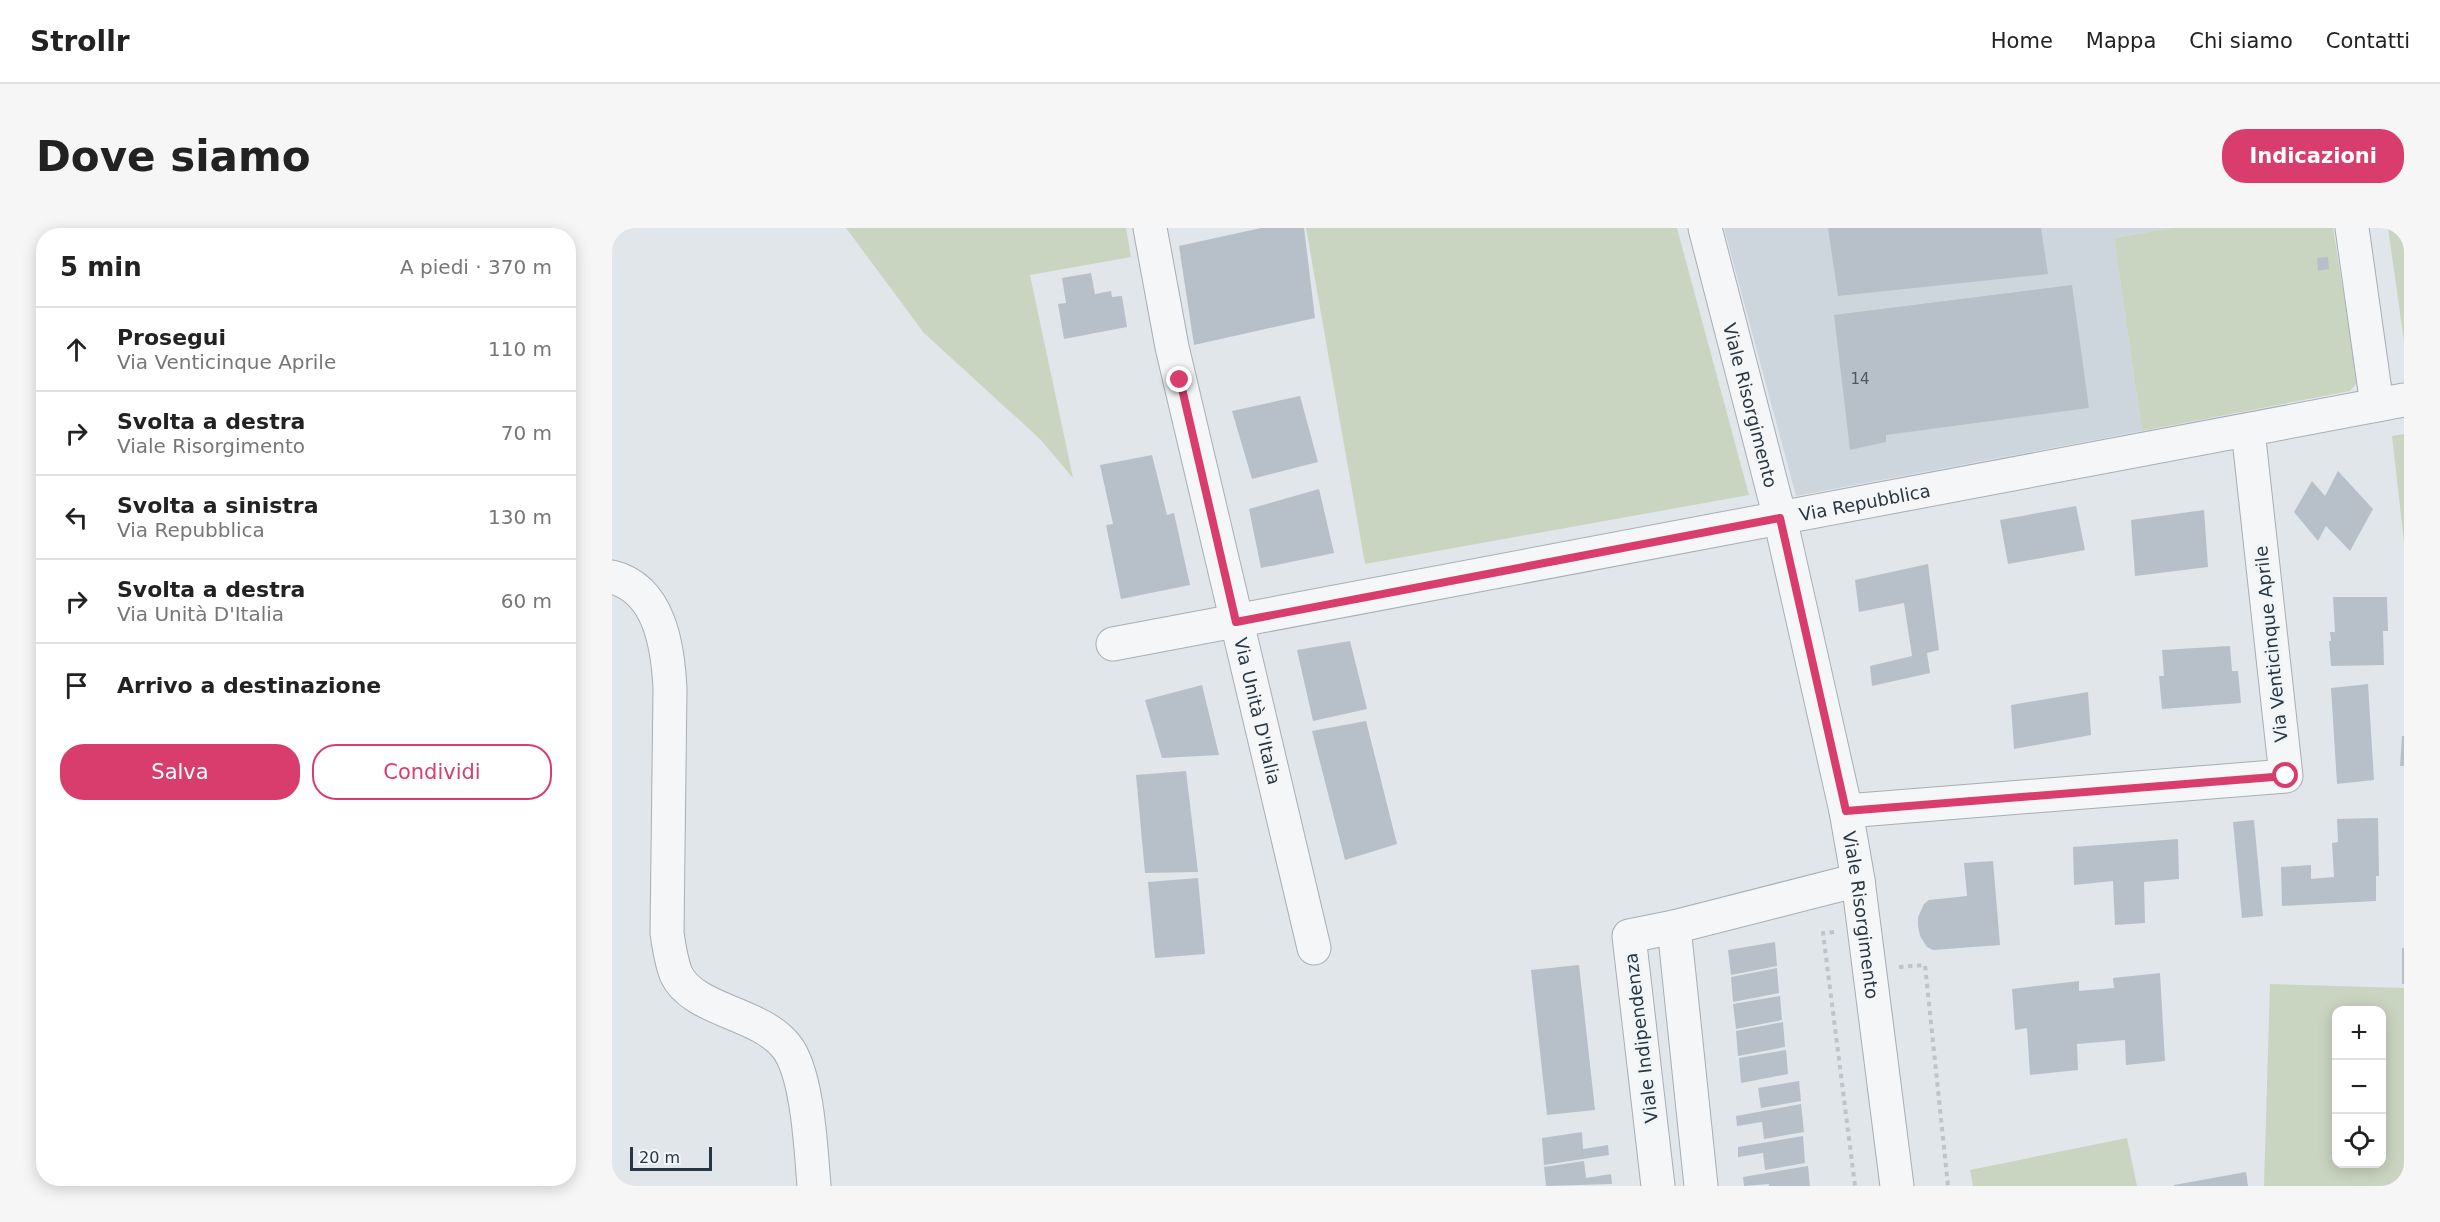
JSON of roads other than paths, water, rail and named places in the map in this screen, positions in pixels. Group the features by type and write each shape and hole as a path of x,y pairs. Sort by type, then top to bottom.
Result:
{"street":[{"name":"Via Unità D'Italia","path":"1150,228 1172,347 1314,948"},
{"name":"Viale Risorgimento","path":"1705,228 1780,518 1846,811 1858,880 1897,1186"},
{"path":"2352,228 2391,403"},
{"name":"Via Repubblica","path":"1113,644 2391,403"},
{"name":"Via Venticinque Aprile","path":"1846,811 2286,776 2248,430"},
{"path":"612,577 621,579 638,591 649,604 661,627 668,656 670,689 667,933 670,955 677,976 688,988 704,1000 770,1030 788,1048 798,1069 805,1104 813,1186"},
{"name":"Viale Indipendenza","path":"1658,1186 1629,936 1674,927 1858,880"},
{"path":"1674,927 1701,1186"}]}
